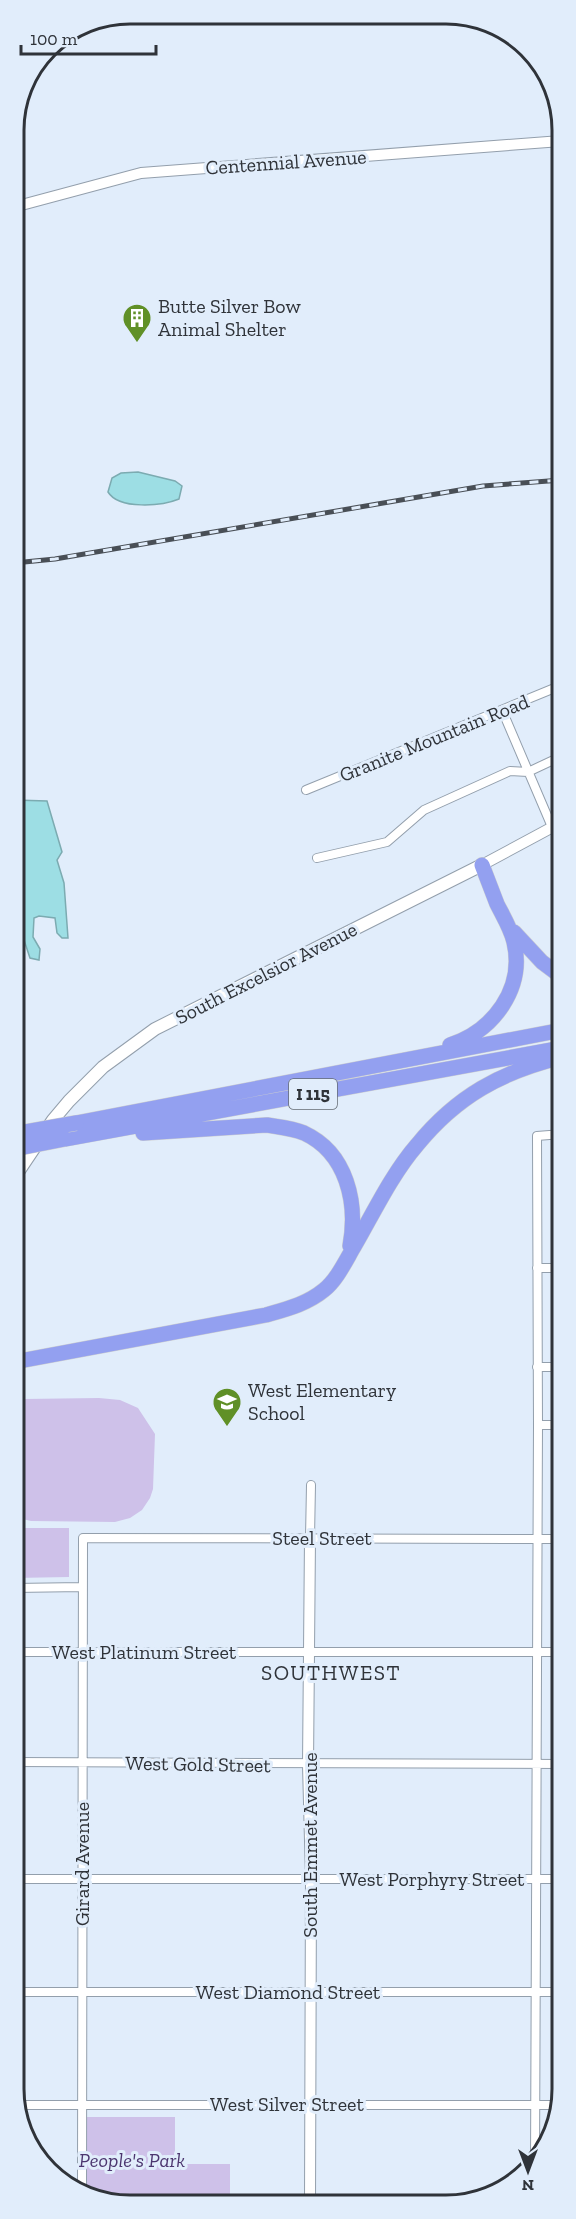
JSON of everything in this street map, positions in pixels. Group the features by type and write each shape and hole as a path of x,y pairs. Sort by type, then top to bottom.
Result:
{"highway":[{"path":"313,1078 436,1049 463,1040 484,1028 500,1010 510,990 516,956 514,941 483,865"},
{"path":"508,925 529,950 552,969"},
{"name":"I 115","path":"24,1132 552,1032"},
{"name":"I 115","path":"24,1147 552,1050"},
{"path":"24,1360 266,1315 302,1305 326,1289 416,1146 454,1107 509,1073 552,1060"},
{"path":"67,1139 248,1125 284,1127 304,1133 321,1144 337,1162 346,1178 353,1210 353,1228 347,1258"}],"main road":[{"name":"South Excelsior Avenue","path":"24,1163 46,1129 69,1101 103,1067 155,1029 483,865"}],"street":[{"name":"Centennial Avenue","path":"24,204 141,173 552,142"},
{"name":"Granite Mountain Road","path":"306,790 552,689"},
{"path":"502,710 528,772 552,816"},
{"path":"317,858 387,842 424,810 510,771 528,772 552,761"},
{"name":"South Excelsior Avenue","path":"483,865 552,828"},
{"path":"535,2141 537,1136 552,1135"},
{"path":"537,1268 552,1268"},
{"path":"537,1367 552,1368"},
{"path":"538,1425 552,1425"},
{"name":"South Emmet Avenue","path":"310,2195 311,1878 308,1765 311,1485"},
{"name":"Steel Street","path":"82,1538 552,1539"},
{"name":"Girard Avenue","path":"82,1538 82,2183"},
{"path":"24,1588 82,1587"},
{"name":"West Platinum Street","path":"24,1652 552,1652"},
{"name":"West Gold Street","path":"24,1762 308,1765 552,1764"},
{"name":"West Porphyry Street","path":"24,1879 552,1879"},
{"name":"West Diamond Street","path":"24,1992 552,1992"},
{"name":"West Silver Street","path":"25,2105 551,2105"}],"green space":[{"path":"99,1398 120,1400 138,1408 155,1434 153,1489 142,1510 130,1518 115,1522 24,1519 24,1399"},
{"path":"24,1528 69,1528 69,1577 24,1578"},
{"name":"People's Park","path":"87,2117 175,2117 175,2164 230,2164 230,2195 123,2195 87,2186"}],"shaded area":[{"path":"138,472 175,481 182,486 179,499 141,505 121,502 108,492 112,478 121,473"},
{"path":"24,800 47,801 62,852 57,860 64,883 68,938 62,938 57,933 55,918 39,916 34,918 33,937 40,949 39,960 30,958 24,940"}],"railway":[{"path":"24,562 55,559 483,486 552,481"}],"place":[{"name":"Butte Silver Bow Animal Shelter","path":"137,344"},
{"name":"West Elementary School","path":"227,1428"}],"district":[{"name":"SOUTHWEST","path":"331,1673"}]}
